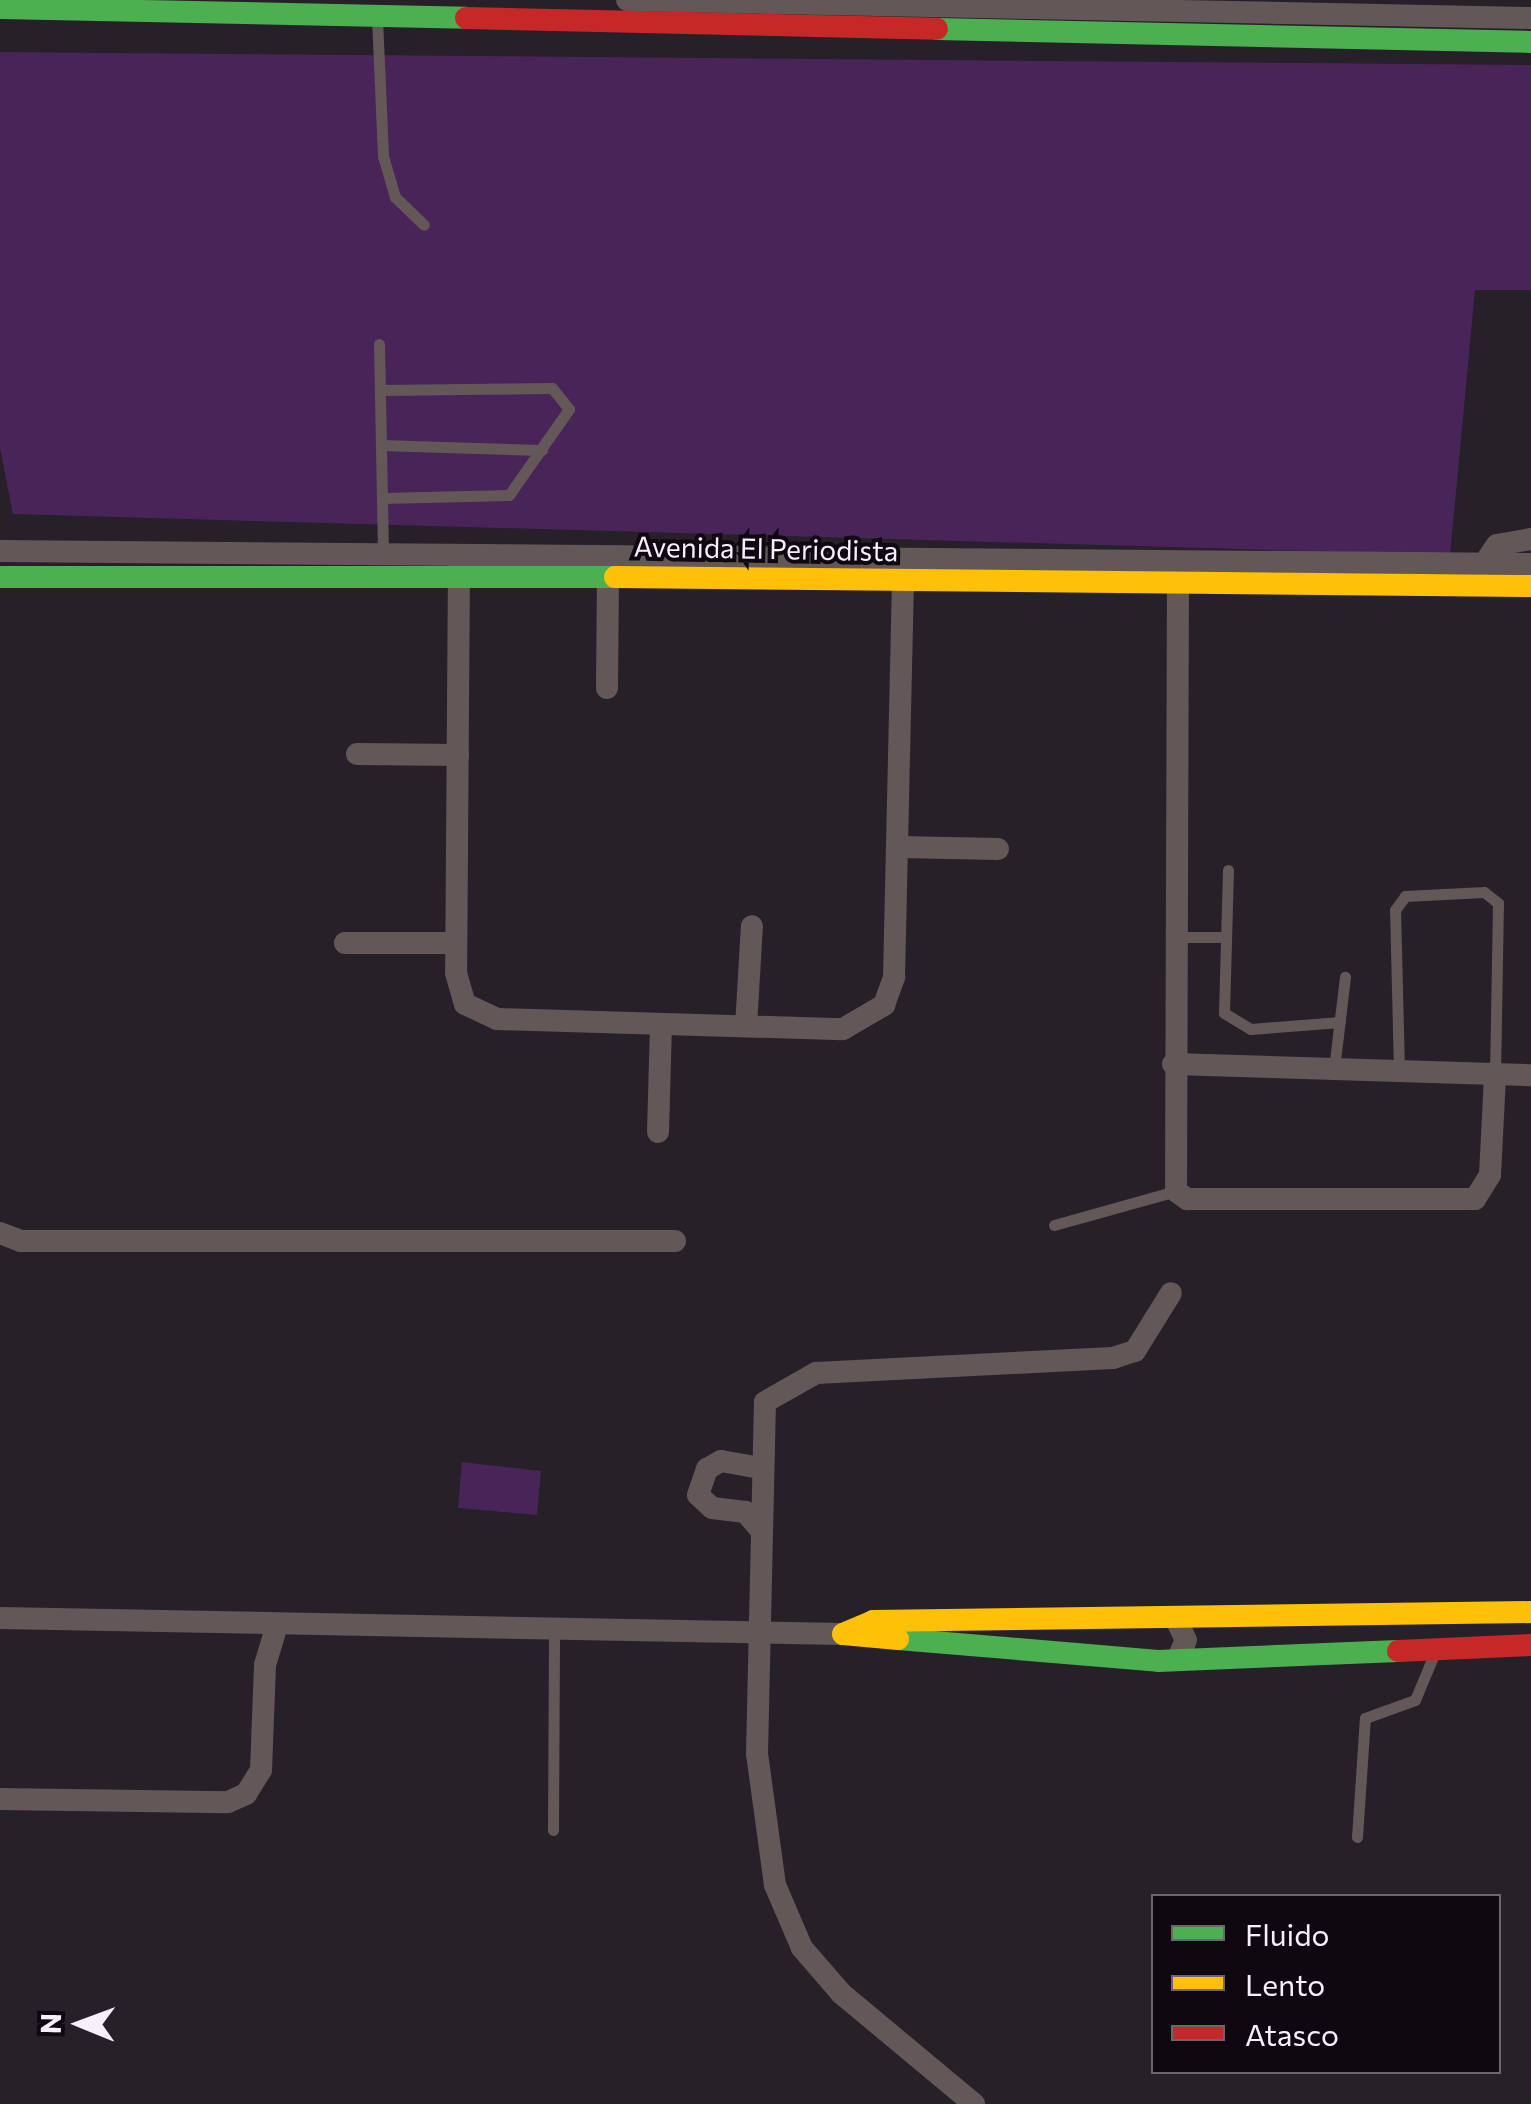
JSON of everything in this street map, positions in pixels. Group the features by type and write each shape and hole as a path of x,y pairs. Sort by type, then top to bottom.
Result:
{"street":[{"path":"628,0 760,2 876,11 1034,33 1531,42"},
{"path":"1034,33 1036,4"},
{"path":"0,8 876,11 1036,4 1531,18"},
{"path":"1066,5 1066,34"},
{"path":"1484,564 1497,545 1531,539"},
{"path":"0,551 382,554 459,565 903,569 900,848 894,977 884,1005 843,1029 479,1013 466,1004 456,943 459,565"},
{"path":"1495,1075 1490,1175 1474,1199 1187,1199 1176,1191 1173,1064 1178,572 1531,564"},
{"name":"Avenida El Periodista","path":"0,576 459,565 608,576 903,569 1178,572 1531,586"},
{"path":"608,576 608,688"},
{"path":"357,754 458,755"},
{"path":"900,848 998,849"},
{"path":"746,1026 752,926"},
{"path":"345,943 456,943"},
{"path":"658,1132 661,1024"},
{"path":"1173,1064 1531,1076"},
{"path":"0,1233 21,1241 675,1241"},
{"path":"974,2104 841,1993 802,1948 775,1885 760,1810 758,1633 765,1402 783,1386 816,1373 1113,1358 1134,1350 1170,1293"},
{"path":"760,1529 744,1512 712,1508 698,1495 708,1469 721,1460 761,1468"},
{"path":"843,1634 873,1621 1531,1612"},
{"path":"0,1618 843,1634 1148,1661 1531,1645"},
{"path":"1148,1661 1137,1641 1150,1619"},
{"path":"1176,1619 1186,1640 1176,1660"},
{"path":"0,1800 228,1802 246,1794 261,1770 264,1665 277,1624"}],"lane":[{"path":"393,12 383,156 395,197 424,225"},
{"path":"379,344 382,554"},
{"path":"380,390 552,388 568,409 509,495 382,498"},
{"path":"381,446 542,450"},
{"path":"1228,870 1228,1018 1251,1029 1340,1022"},
{"path":"1399,1072 1395,910 1405,896 1484,892 1498,903 1495,1075"},
{"path":"1174,938 1226,938"},
{"path":"1334,1069 1345,976"},
{"path":"1054,1225 1176,1191"},
{"path":"1357,1836 1365,1718 1415,1700 1426,1689 1441,1613"},
{"path":"552,1830 554,1630"}],"shaded area":[{"path":"0,52 1531,65 1531,290 1475,290 1450,555 13,514 0,448"},
{"path":"462,1462 541,1471 537,1515 458,1508"}],"traffic: fast":[{"path":"0,8 466,18"},
{"path":"937,29 1531,42"},
{"path":"0,577 615,577"},
{"path":"898,1639 1158,1661 1398,1651"}],"traffic: slow":[{"path":"615,577 1531,586"},
{"path":"898,1639 843,1634 873,1621 1531,1612"}],"traffic: jam":[{"path":"466,18 937,29"},
{"path":"1398,1651 1531,1645"}]}
